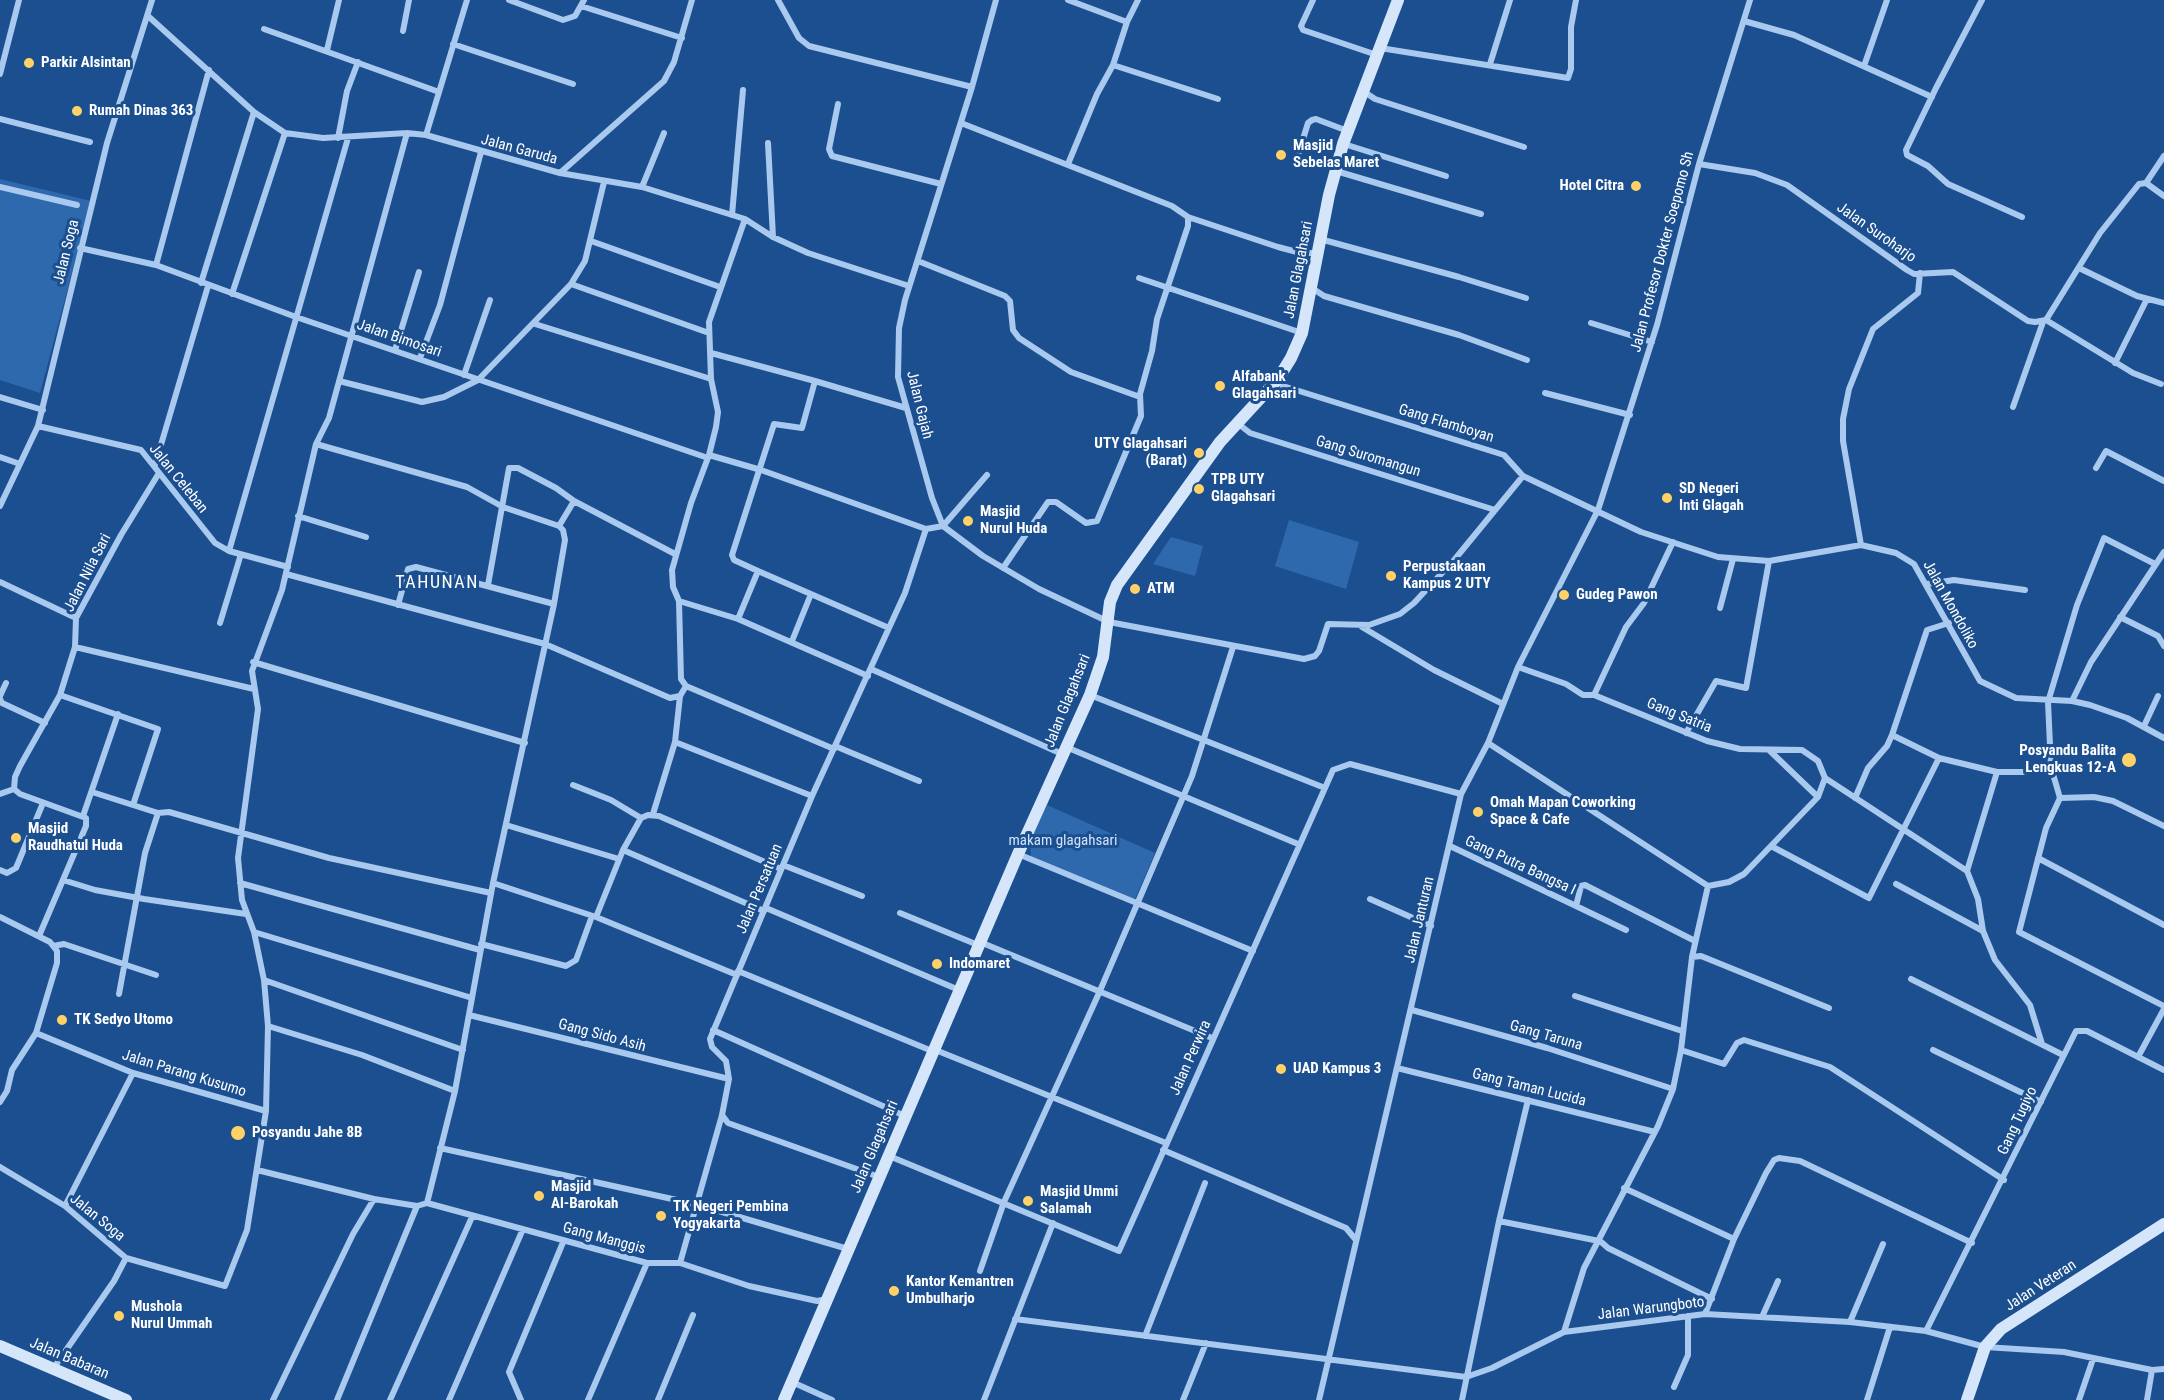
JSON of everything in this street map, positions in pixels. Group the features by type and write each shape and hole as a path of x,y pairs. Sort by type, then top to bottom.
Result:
{"street":[{"path":"0,74 19,0"},
{"name":"Jalan Soga","path":"0,506 39,426 107,143 152,0"},
{"path":"327,50 339,0"},
{"path":"403,31 410,0"},
{"path":"426,135 467,0"},
{"path":"509,0 563,20 572,18 582,3 682,38"},
{"path":"560,173 664,81 674,62 692,0"},
{"path":"778,0 800,38 809,46 972,87"},
{"name":"Jalan Gajah","path":"944,526 932,498 898,377 899,328 909,286 972,87 996,0"},
{"path":"1068,0 1127,22"},
{"path":"1068,164 1093,102 1113,65 1127,22 1138,0"},
{"path":"1313,0 1301,26 1303,30 1379,52 1490,64 1563,79 1570,74 1571,27 1576,0"},
{"name":"Jalan Glagahsari","path":"784,1400 1017,854 1090,695 1103,657 1110,602 1117,585 1236,422 1278,379 1291,358 1302,333 1312,288 1319,239 1343,144 1398,0"},
{"path":"1490,64 1510,0"},
{"name":"Jalan Profesor Dokter Soepomo Sh","path":"1598,510 1652,342 1699,164 1750,0"},
{"path":"1864,66 1887,0"},
{"path":"1982,0 1906,150 1906,155 1928,166 1948,183 2022,217"},
{"name":"Jalan Garuda","path":"148,16 269,125 285,133 302,137 338,138 407,133 426,135 560,173 642,188 745,219 773,237 808,253 909,286"},
{"path":"1744,21 1794,35 1932,97"},
{"path":"264,28 439,92"},
{"path":"453,44 573,84"},
{"path":"338,138 347,91 358,62"},
{"path":"1113,65 1218,99"},
{"path":"156,265 209,70"},
{"path":"732,215 743,90"},
{"path":"1363,91 1376,99 1524,147"},
{"path":"838,104 829,149 832,156 941,184"},
{"path":"155,465 254,112"},
{"path":"0,119 90,142"},
{"path":"1299,152 1308,123 1312,120 1316,119 1345,130 1350,126"},
{"path":"961,123 1180,209 1188,217 1285,249 1318,253"},
{"path":"232,294 285,133"},
{"path":"126,1258 225,1286 247,1230 266,1111 268,1026 264,980 254,932 246,914 237,858 258,709 254,689 254,662 273,617 287,571 316,444 328,418 339,381 407,133"},
{"path":"642,188 664,133"},
{"path":"229,551 348,138"},
{"path":"768,143 773,237"},
{"path":"1343,144 1446,176"},
{"path":"420,358 440,305 481,152"},
{"path":"2146,183 2164,156"},
{"name":"Jalan Suroharjo","path":"1699,164 1755,173 1787,186 1907,270 1920,273 1953,272 2028,321 2045,321 2115,363 2161,384"},
{"path":"1336,171 1482,214"},
{"path":"339,381 422,402 444,397 478,380 535,324 571,284 585,261 604,182"},
{"path":"2013,407 2045,321 2100,232 2139,183 2146,183 2164,196"},
{"path":"0,187 77,206"},
{"path":"1003,568 1048,502 1056,502 1086,523 1096,523 1140,419 1140,397 1152,351 1157,319 1188,226 1188,217"},
{"path":"745,219 709,322 711,379 717,419 709,457 675,554 672,576 679,601 680,676 686,686 919,781"},
{"path":"1319,239 1459,277 1526,298"},
{"path":"591,241 720,287"},
{"name":"Jalan Bimosari","path":"80,248 156,265 204,285 351,334 478,380 709,457 761,470 926,529 944,526"},
{"path":"918,261 1005,296 1010,301 1013,330 1019,338 1071,372 1140,397"},
{"path":"2079,268 2147,299 2164,303"},
{"path":"395,350 419,272"},
{"path":"1861,545 1843,441 1844,419 1850,389 1873,329 1918,293 1920,273"},
{"path":"1139,278 1302,333"},
{"path":"571,284 709,333"},
{"path":"1312,288 1324,296 1437,328 1527,360"},
{"path":"2115,363 2147,299"},
{"path":"464,375 490,300"},
{"path":"1591,323 1652,342"},
{"path":"535,324 711,379"},
{"path":"711,353 906,408"},
{"name":"Gang Flamboyan","path":"1278,379 1283,386 1504,455 1523,476 1598,510"},
{"path":"815,381 802,428 774,424 732,555 734,560 889,628"},
{"path":"1545,393 1630,415"},
{"path":"0,397 43,410"},
{"name":"Gang Suromangun","path":"1236,422 1260,436 1495,510"},
{"name":"Jalan Celeban","path":"39,426 133,446 141,450 209,537 229,551 398,605 546,644 670,698 680,696"},
{"path":"257,1170 374,1200 417,1206 427,1203 455,1091 480,947 546,644 564,540 563,530 559,526 503,507 466,487 316,444"},
{"path":"2096,468 2106,451 2164,481"},
{"path":"0,457 20,464"},
{"path":"488,585 503,507 505,481 511,466 556,488 574,501 675,554"},
{"name":"Jalan Nila Sari","path":"14,789 15,777 60,694 75,647 76,618 121,535 159,473"},
{"path":"987,475 944,526 1003,568 1039,589 1109,622 1233,647 1311,658 1319,651 1328,624 1361,626 1400,614 1414,603 1523,476"},
{"path":"559,526 574,501"},
{"name":"Jalan Mondoliko","path":"1598,510 1641,532 1718,557 1769,561 1861,545 1882,549 1907,558 1927,585 1980,681 2016,698 2048,702 2072,701 2110,712 2144,726 2164,738"},
{"name":"Jalan Janturan","path":"1328,1359 1461,794 1488,743 1518,667 1598,510"},
{"path":"298,516 366,537"},
{"name":"Jalan Persatuan","path":"713,1030 812,796 905,593 926,529"},
{"path":"2156,564 2104,538 2077,605 2048,702 2051,767 2060,798 2046,828 2037,858 2020,934 2164,1008 2138,1057 2164,1071"},
{"path":"1594,695 1626,627 1644,603 1674,542"},
{"path":"2072,701 2091,662 2164,552"},
{"path":"220,623 241,554"},
{"path":"1720,608 1732,559"},
{"path":"1686,733 1716,681 1746,688 1769,561"},
{"path":"398,605 408,569 412,567 423,567 554,604"},
{"path":"738,619 758,571"},
{"path":"1927,585 1944,580 2025,590"},
{"path":"0,582 76,618"},
{"path":"792,641 811,594"},
{"path":"679,601 738,619 1298,844"},
{"path":"2120,617 2158,636 2164,646"},
{"path":"1855,798 1868,768 1887,746 1892,735 1928,630 1948,623"},
{"path":"1361,626 1434,670 1503,704"},
{"path":"75,647 254,689"},
{"path":"980,1271 1004,1202 1099,993 1183,797 1204,740 1233,647"},
{"path":"254,662 525,744"},
{"name":"Gang Satria","path":"1518,667 1566,684 1582,695 1594,695 1686,733 1740,749 1794,749 1810,753 1818,761 1825,778"},
{"path":"6,683 0,697 2,703 45,723"},
{"path":"653,814 675,742 680,696 686,686"},
{"path":"60,694 158,729 133,805"},
{"path":"1090,695 1324,788"},
{"path":"2144,726 2158,696"},
{"path":"39,936 86,826 83,816 118,714"},
{"path":"1892,735 1939,758 1997,772 2027,772 2051,767"},
{"path":"675,742 812,796"},
{"path":"1488,743 1708,886 1729,882 1744,874 1818,797 1825,778 1967,871 1978,899 1983,932 1995,960 2030,1005 2042,1044"},
{"path":"1769,750 1818,797"},
{"path":"1771,846 1869,898 1939,758"},
{"name":"Jalan Perwira","path":"888,1156 1119,1251 1212,1038 1253,951 1298,844 1333,770 1350,764 1461,794"},
{"path":"1967,871 1997,772"},
{"path":"573,785 611,800 641,818"},
{"path":"0,794 14,789 43,803 83,816"},
{"path":"92,792 158,813 168,812 329,858 491,893"},
{"path":"2060,798 2094,797 2113,801 2164,826"},
{"path":"0,870 7,873 16,868 43,803"},
{"path":"118,994 145,853 158,813"},
{"path":"240,883 480,947 566,966 576,960 623,850 641,818 653,814 782,867 862,896"},
{"path":"506,825 619,860"},
{"name":"Gang Putra Bangsa I","path":"1450,846 1576,906 1581,886 1585,885 1695,941"},
{"path":"623,850 959,990"},
{"path":"1017,854 1253,951"},
{"path":"2037,858 2164,925"},
{"path":"63,880 95,890 137,898 246,914"},
{"path":"493,884 594,916 1166,1143"},
{"path":"1896,884 1983,932"},
{"path":"1564,1332 1584,1268 1655,1132 1673,1089 1681,1050 1692,957 1708,886"},
{"path":"1370,899 1431,926"},
{"path":"1576,906 1626,930"},
{"path":"900,913 1212,1038"},
{"path":"0,917 39,936 57,951 57,963 36,1033 12,1070 7,1091 0,1102"},
{"path":"254,932 472,998"},
{"path":"53,946 64,944 156,975"},
{"path":"1692,957 1701,956 1829,1008"},
{"path":"1911,979 2063,1054"},
{"path":"264,980 463,1050"},
{"path":"1575,996 1682,1031"},
{"name":"Gang Taruna","path":"1412,1010 1547,1048 1673,1089"},
{"name":"Gang Sido Asih","path":"469,1015 729,1079"},
{"path":"268,1026 362,1055 455,1091"},
{"name":"Gang Tugiyo","path":"1926,1331 2004,1180 2063,1054 2078,1029 2087,1031 2138,1057"},
{"path":"680,1263 722,1115 729,1079 726,1061 710,1044 713,1030 905,1116"},
{"name":"Jalan Parang Kusumo","path":"36,1033 133,1073 266,1111"},
{"path":"1681,1050 1722,1065 1727,1062 1737,1042 1744,1040 1830,1067 2004,1180"},
{"path":"1933,1050 2041,1102"},
{"name":"Gang Taman Lucida","path":"1397,1068 1655,1132"},
{"path":"65,1206 133,1073"},
{"path":"1461,1400 1499,1221 1528,1100"},
{"path":"722,1115 728,1123 879,1177"},
{"path":"440,1148 695,1204 848,1249"},
{"path":"1163,1150 1346,1228 1356,1240"},
{"path":"1705,1314 1734,1239 1774,1160 1783,1158 1800,1161 1972,1243"},
{"name":"Jalan Soga","path":"0,1167 65,1206 126,1258 114,1281 53,1369"},
{"path":"1145,1336 1205,1183"},
{"path":"1624,1188 1734,1239"},
{"path":"273,1400 353,1234 369,1203 374,1200"},
{"name":"Gang Manggis","path":"427,1203 648,1263 680,1263 749,1286 817,1301 827,1298"},
{"path":"337,1400 417,1206"},
{"path":"390,1400 472,1217"},
{"path":"1499,1221 1599,1240 1608,1248 1712,1299"},
{"path":"984,1400 1053,1224"},
{"name":"Jalan Veteran","path":"1967,1400 1985,1347 2001,1329 2164,1224"},
{"path":"449,1400 523,1229"},
{"path":"521,1400 509,1372 564,1240"},
{"path":"1850,1322 1883,1244"},
{"path":"588,1400 648,1263"},
{"path":"1762,1317 1778,1281"},
{"name":"Jalan Warungboto","path":"1015,1319 1466,1377 1492,1368 1564,1332 1705,1314 1850,1322 1926,1331 1985,1347 2064,1352 2152,1370 2164,1369"},
{"path":"658,1400 693,1315"},
{"path":"1674,1387 1688,1355 1688,1316"},
{"path":"1867,1400 1890,1327"},
{"path":"1184,1400 1206,1343"},
{"name":"Jalan Babaran","path":"0,1347 126,1400"},
{"path":"1319,1400 1328,1359"},
{"path":"2079,1400 2093,1359"},
{"path":"2147,1400 2152,1370"},
{"path":"792,1382 832,1400"}],"green space":[{"path":"0,179 91,201 40,393 0,380"},
{"path":"1289,520 1359,542 1346,589 1275,566"},
{"path":"1171,537 1203,546 1195,576 1153,564"},
{"name":"makam glagahsari","path":"1047,805 1155,853 1135,899 1031,857 1030,842"}],"place":[{"name":"Parkir Alsintan","path":"29,63"},
{"name":"Rumah Dinas 363","path":"77,111"},
{"name":"Masjid Sebelas Maret","path":"1281,155"},
{"name":"Hotel Citra","path":"1636,186"},
{"name":"Alfabank Glagahsari","path":"1220,386"},
{"name":"UTY Glagahsari (Barat)","path":"1199,453"},
{"name":"TPB UTY Glagahsari","path":"1199,489"},
{"name":"SD Negeri Inti Glagah","path":"1667,498"},
{"name":"Masjid Nurul Huda","path":"968,521"},
{"name":"Perpustakaan Kampus 2 UTY","path":"1391,576"},
{"name":"ATM","path":"1135,589"},
{"name":"Gudeg Pawon","path":"1564,595"},
{"name":"Posyandu Balita Lengkuas 12-A","path":"2129,760"},
{"name":"Omah Mapan Coworking Space & Cafe","path":"1478,812"},
{"name":"Masjid Raudhatul Huda","path":"16,838"},
{"name":"Indomaret","path":"937,964"},
{"name":"TK Sedyo Utomo","path":"62,1020"},
{"name":"UAD Kampus 3","path":"1281,1069"},
{"name":"Posyandu Jahe 8B","path":"238,1133"},
{"name":"Masjid Al-Barokah","path":"539,1196"},
{"name":"Masjid Ummi Salamah","path":"1028,1201"},
{"name":"TK Negeri Pembina Yogyakarta","path":"661,1216"},
{"name":"Kantor Kemantren Umbulharjo","path":"894,1291"},
{"name":"Mushola Nurul Ummah","path":"119,1316"}],"district":[{"name":"TAHUNAN","path":"437,583"}]}
